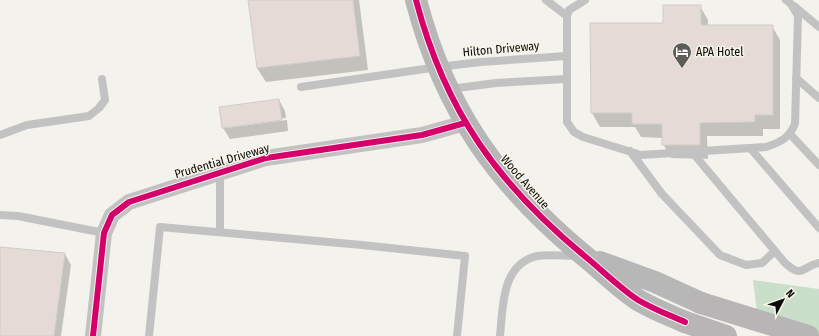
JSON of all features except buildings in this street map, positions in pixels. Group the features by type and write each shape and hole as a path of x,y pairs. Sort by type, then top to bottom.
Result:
{"highway":[{"path":"701,303 767,336"},
{"path":"701,303 808,336"},
{"path":"685,322 712,336"},
{"path":"685,322 726,336"}],"street":[{"name":"Wood Avenue","path":"416,0 426,38 448,89 465,123 502,175 527,204 585,257 638,300 685,322"},
{"name":"Prudential Driveway","path":"93,336 104,233 112,215 129,202 220,171 266,158 422,135 465,123"},
{"name":"Wood Avenue","path":"585,257 655,282 701,303"}],"lane":[{"path":"546,0 567,16"},
{"path":"585,0 570,10 567,16 567,122 574,132 583,137 640,155 766,147 782,141 790,134 795,124 798,16 789,2"},
{"path":"789,2 808,16 819,27"},
{"name":"Hilton Driveway","path":"301,88 438,67 481,62 566,56"},
{"path":"796,78 819,98"},
{"path":"0,134 28,125 89,116 99,108 105,100 102,79"},
{"path":"448,89 496,83 566,79"},
{"path":"790,134 819,165"},
{"path":"751,149 819,228"},
{"path":"630,151 662,194 720,255 746,265 762,263 775,251"},
{"path":"692,152 775,251 794,271 802,272 819,263"},
{"path":"220,171 220,232"},
{"path":"0,215 18,216 104,233"},
{"path":"149,336 160,226 464,256 457,336"},
{"path":"500,336 504,296 509,281 516,269 527,260 536,257 550,255 585,257"}],"green space":[{"path":"753,280 819,289 819,336 808,336 758,321"}],"cycle path":[{"path":"416,0 428,40 442,77 459,111 501,174 555,231 625,290 638,300 685,322"},
{"path":"93,336 104,233 112,215 129,202 266,158 422,135 465,123"}],"place":[{"name":"APA Hotel","path":"682,69"}]}
